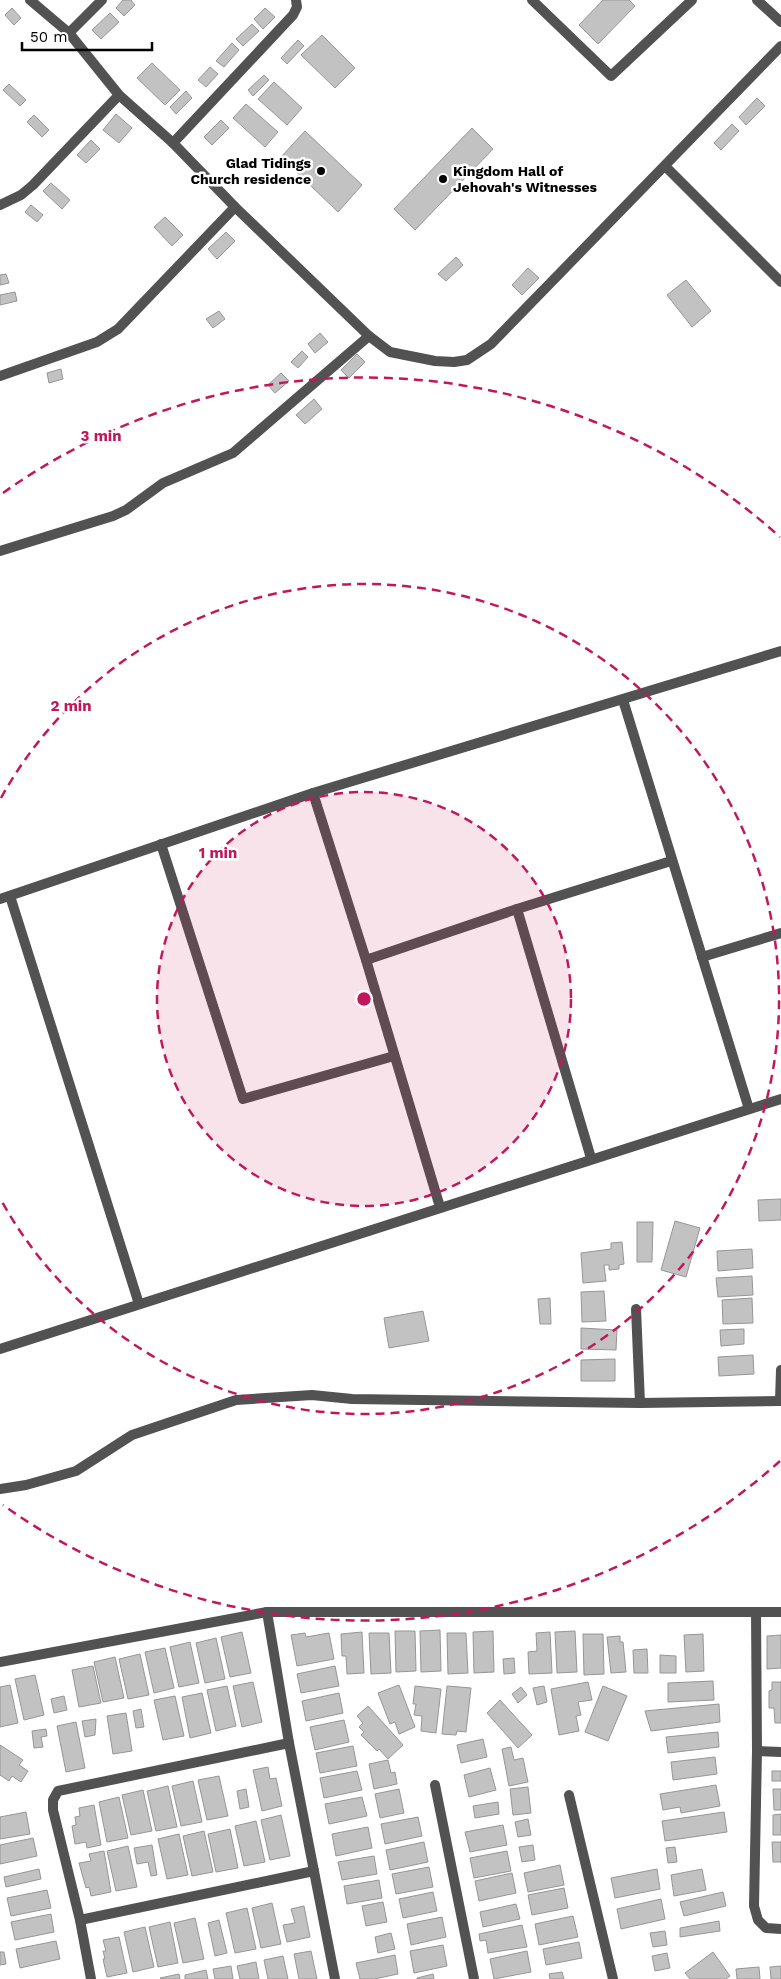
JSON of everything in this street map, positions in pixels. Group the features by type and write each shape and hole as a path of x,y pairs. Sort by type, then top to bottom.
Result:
{"street":[{"path":"30,0 69,33 119,96 174,142 235,207 369,336 390,352 434,361 454,362 468,360 480,354 781,46"},
{"path":"69,33 102,0"},
{"path":"174,142 294,15 298,7 296,0"},
{"path":"532,0 611,76 692,0"},
{"path":"757,0 781,22"},
{"path":"0,205 21,195 33,185 119,96"},
{"path":"665,166 781,282"},
{"path":"0,376 97,342 118,328 235,207"},
{"path":"1,549 113,516 126,510 163,483 233,453 369,336"},
{"path":"139,1304 5,897 313,793 781,651"},
{"path":"623,700 749,1109"},
{"path":"313,793 366,960 440,1207"},
{"path":"161,844 243,1099 394,1056"},
{"path":"366,960 517,909 672,861"},
{"path":"517,909 591,1158"},
{"path":"702,957 781,933"},
{"path":"0,1349 591,1158 781,1099"},
{"path":"636,1309 640,1403"},
{"path":"0,1489 26,1485 76,1471 132,1435 236,1400 312,1395 362,1399 640,1403 781,1401 781,1370"},
{"path":"267,1612 289,1743 335,1979"},
{"path":"0,1662 267,1612 781,1612"},
{"path":"756,1612 757,1751 754,1906 758,1920 766,1928 781,1929"},
{"path":"91,1979 80,1920 52,1810 53,1800 58,1791 289,1743"},
{"path":"757,1751 781,1752"},
{"path":"435,1785 474,1979"},
{"path":"569,1795 613,1979"},
{"path":"80,1920 314,1871"}],"building":[{"path":"123,0 131,0 135,5 124,16 116,8"},
{"path":"603,0 629,0 635,6 598,44 579,25"},
{"path":"12,8 21,18 14,25 5,15"},
{"path":"265,8 275,17 263,29 254,19"},
{"path":"110,13 119,22 101,39 92,30"},
{"path":"252,24 259,31 243,46 236,39"},
{"path":"322,35 355,68 335,88 301,55"},
{"path":"298,40 304,46 287,64 281,58"},
{"path":"232,43 239,50 224,67 216,61"},
{"path":"152,63 180,90 165,105 137,78"},
{"path":"210,67 218,74 206,87 198,80"},
{"path":"264,75 269,80 253,96 248,90"},
{"path":"274,82 302,108 287,125 258,99"},
{"path":"9,84 26,100 20,106 3,90"},
{"path":"186,91 192,98 176,114 170,107"},
{"path":"757,98 765,106 746,125 739,117"},
{"path":"246,104 278,132 265,147 233,118"},
{"path":"116,114 132,128 119,143 103,130"},
{"path":"34,115 49,130 42,137 27,122"},
{"path":"221,120 229,128 212,145 204,137"},
{"path":"732,124 739,131 721,150 714,143"},
{"name":"Kingdom Hall of Jehovah's Witnesses","path":"472,128 493,149 415,230 394,209"},
{"name":"Glad Tidings Church residence","path":"305,131 362,185 338,212 281,157"},
{"path":"91,140 100,149 86,163 77,155"},
{"path":"51,183 70,200 62,209 43,191"},
{"path":"31,205 43,215 37,222 25,212"},
{"path":"165,217 183,235 172,246 154,227"},
{"path":"226,232 235,241 217,259 208,249"},
{"path":"456,257 463,265 446,281 438,274"},
{"path":"528,268 539,278 522,295 512,285"},
{"path":"6,274 9,283 0,285 0,275"},
{"path":"686,280 711,311 692,327 667,295"},
{"path":"15,292 17,301 0,305 0,295"},
{"path":"219,311 225,319 213,328 206,319"},
{"path":"320,333 328,342 315,353 308,344"},
{"path":"302,351 308,357 298,368 291,362"},
{"path":"357,354 365,362 349,378 341,370"},
{"path":"61,369 63,379 49,383 47,373"},
{"path":"281,373 289,381 275,393 268,385"},
{"path":"314,399 322,409 305,424 296,415"},
{"path":"781,1199 781,1220 759,1221 758,1200"},
{"path":"675,1221 700,1228 686,1277 661,1270"},
{"path":"637,1222 653,1222 652,1262 637,1262"},
{"path":"622,1242 624,1264 619,1265 619,1269 609,1270 609,1265 604,1265 606,1281 583,1283 581,1253 611,1249 611,1243"},
{"path":"752,1249 753,1268 718,1271 717,1251"},
{"path":"752,1276 753,1295 718,1297 716,1278"},
{"path":"604,1291 606,1321 582,1322 581,1292"},
{"path":"550,1298 551,1324 540,1324 538,1299"},
{"path":"752,1298 753,1323 723,1324 722,1300"},
{"path":"423,1311 429,1341 389,1348 384,1318"},
{"path":"581,1328 617,1330 616,1350 581,1349"},
{"path":"744,1329 744,1344 721,1346 720,1330"},
{"path":"753,1355 754,1374 719,1376 718,1357"},
{"path":"615,1359 615,1381 581,1381 581,1360"},
{"path":"440,1630 441,1671 421,1672 420,1631"},
{"path":"395,1631 415,1631 416,1671 396,1672"},
{"path":"493,1631 494,1672 474,1673 473,1632"},
{"path":"575,1631 577,1672 557,1673 555,1632"},
{"path":"242,1632 251,1673 230,1677 221,1637"},
{"path":"362,1632 364,1673 347,1674 346,1656 342,1656 341,1634"},
{"path":"550,1632 552,1673 529,1674 528,1652 537,1651 536,1633"},
{"path":"305,1633 306,1637 329,1633 334,1659 297,1666 291,1635"},
{"path":"369,1633 389,1633 391,1673 371,1674"},
{"path":"447,1633 466,1633 468,1673 448,1674"},
{"path":"583,1634 603,1634 604,1674 584,1675"},
{"path":"703,1634 704,1671 686,1672 684,1635"},
{"path":"781,1635 781,1668 767,1669 767,1636"},
{"path":"620,1636 620,1642 623,1642 626,1672 611,1673 607,1637"},
{"path":"216,1638 225,1679 205,1683 196,1643"},
{"path":"190,1642 199,1683 179,1687 170,1647"},
{"path":"165,1648 174,1688 154,1693 145,1652"},
{"path":"647,1649 648,1673 634,1673 633,1650"},
{"path":"140,1654 149,1695 128,1699 119,1659"},
{"path":"660,1655 676,1656 676,1673 660,1673"},
{"path":"115,1657 124,1698 103,1702 94,1662"},
{"path":"514,1658 515,1673 504,1674 503,1659"},
{"path":"93,1666 101,1703 79,1707 72,1670"},
{"path":"335,1666 339,1686 301,1693 297,1674"},
{"path":"35,1675 44,1715 24,1720 15,1679"},
{"path":"713,1681 714,1700 668,1702 668,1683"},
{"path":"253,1682 262,1722 242,1727 233,1686"},
{"path":"588,1682 592,1700 578,1702 581,1715 576,1716 579,1731 559,1735 551,1689"},
{"path":"772,1682 781,1682 781,1723 775,1723 774,1708 769,1708 769,1691 772,1690"},
{"path":"10,1685 18,1723 0,1727 0,1687"},
{"path":"399,1685 415,1727 399,1734 395,1722 390,1724 378,1693"},
{"path":"227,1686 236,1726 216,1731 207,1690"},
{"path":"415,1686 441,1689 436,1733 421,1731 422,1716 414,1715 416,1704 413,1704"},
{"path":"447,1686 471,1688 466,1732 457,1731 456,1735 442,1734"},
{"path":"544,1686 547,1702 537,1705 533,1688"},
{"path":"603,1686 627,1696 608,1741 585,1732"},
{"path":"521,1687 527,1695 518,1703 512,1694"},
{"path":"202,1693 211,1733 190,1738 182,1697"},
{"path":"339,1693 343,1713 306,1721 302,1701"},
{"path":"64,1696 67,1710 54,1713 51,1699"},
{"path":"175,1696 184,1736 163,1740 154,1700"},
{"path":"500,1700 532,1735 518,1748 487,1713"},
{"path":"719,1704 720,1722 651,1731 645,1711"},
{"path":"368,1706 403,1745 388,1759 361,1735 364,1732 359,1727 363,1723 357,1716"},
{"path":"141,1709 144,1727 136,1728 133,1711"},
{"path":"126,1713 132,1751 113,1754 107,1716"},
{"path":"96,1719 95,1735 85,1737 82,1721"},
{"path":"344,1720 349,1742 315,1750 310,1727"},
{"path":"76,1722 85,1768 66,1772 57,1726"},
{"path":"46,1729 47,1736 41,1737 43,1747 34,1748 32,1731"},
{"path":"718,1732 719,1747 668,1753 666,1737"},
{"path":"483,1739 487,1757 461,1763 457,1745"},
{"path":"0,1745 23,1760 19,1765 28,1771 21,1782 12,1776 9,1781 0,1775"},
{"path":"353,1746 357,1766 320,1773 316,1753"},
{"path":"511,1747 514,1760 523,1758 528,1782 509,1786 502,1749"},
{"path":"715,1757 717,1774 673,1780 671,1762"},
{"path":"388,1760 391,1773 395,1772 397,1784 374,1789 369,1764"},
{"path":"268,1767 270,1779 276,1778 282,1806 262,1811 253,1770"},
{"path":"490,1768 496,1790 469,1797 464,1775"},
{"path":"357,1771 362,1790 324,1798 320,1778"},
{"path":"772,1771 781,1771 781,1781 772,1781"},
{"path":"219,1776 228,1816 207,1820 198,1780"},
{"path":"193,1781 202,1822 181,1826 172,1786"},
{"path":"716,1785 720,1806 681,1813 680,1807 663,1810 660,1794"},
{"path":"168,1786 177,1827 156,1831 147,1791"},
{"path":"528,1787 531,1813 513,1815 510,1789"},
{"path":"246,1789 249,1807 240,1809 237,1791"},
{"path":"399,1789 404,1813 380,1818 375,1794"},
{"path":"773,1789 781,1789 781,1810 774,1810"},
{"path":"143,1790 152,1831 131,1835 122,1795"},
{"path":"119,1797 128,1838 107,1842 99,1802"},
{"path":"362,1797 367,1816 329,1824 325,1804"},
{"path":"498,1802 499,1814 475,1818 473,1806"},
{"path":"94,1805 101,1845 87,1848 86,1842 75,1844 72,1826 76,1825 75,1817 80,1816 79,1808"},
{"path":"26,1812 30,1834 0,1839 0,1817"},
{"path":"724,1812 727,1832 665,1841 662,1821"},
{"path":"781,1814 781,1835 773,1835 773,1815"},
{"path":"281,1815 290,1856 270,1860 261,1820"},
{"path":"418,1817 422,1836 385,1844 381,1824"},
{"path":"528,1819 531,1835 518,1837 515,1822"},
{"path":"256,1821 265,1862 244,1866 235,1826"},
{"path":"503,1825 507,1845 470,1852 465,1832"},
{"path":"368,1827 372,1848 336,1856 332,1834"},
{"path":"230,1829 238,1868 216,1872 208,1834"},
{"path":"204,1831 213,1872 192,1876 183,1836"},
{"path":"179,1834 188,1875 167,1879 158,1839"},
{"path":"33,1838 37,1856 0,1864 0,1845"},
{"path":"424,1842 428,1862 390,1870 386,1850"},
{"path":"772,1842 781,1842 781,1862 773,1862"},
{"path":"152,1845 157,1875 151,1876 148,1862 137,1864 134,1848"},
{"path":"533,1845 535,1860 522,1862 519,1847"},
{"path":"128,1846 137,1887 116,1891 107,1851"},
{"path":"675,1847 677,1862 668,1863 666,1848"},
{"path":"104,1851 111,1892 91,1896 89,1887 86,1888 79,1863 91,1861 89,1854"},
{"path":"507,1851 511,1871 474,1878 470,1858"},
{"path":"374,1856 377,1874 342,1880 338,1862"},
{"path":"560,1865 564,1885 528,1892 524,1873"},
{"path":"429,1867 433,1887 396,1894 392,1874"},
{"path":"39,1869 41,1879 6,1887 4,1877"},
{"path":"657,1869 660,1889 615,1898 611,1878"},
{"path":"702,1869 706,1890 674,1896 671,1875"},
{"path":"512,1873 516,1893 479,1901 475,1881"},
{"path":"379,1880 382,1898 347,1904 344,1886"},
{"path":"564,1888 568,1908 532,1915 528,1895"},
{"path":"47,1890 51,1908 11,1916 7,1898"},
{"path":"433,1892 437,1911 403,1918 399,1899"},
{"path":"723,1892 726,1906 684,1916 680,1902"},
{"path":"661,1899 665,1919 621,1929 617,1909"},
{"path":"383,1902 387,1922 366,1926 362,1906"},
{"path":"272,1903 281,1944 261,1948 252,1908"},
{"path":"516,1904 520,1919 483,1927 480,1912"},
{"path":"304,1906 310,1937 287,1942 283,1925 295,1923 291,1909"},
{"path":"247,1908 256,1949 235,1953 226,1913"},
{"path":"51,1914 54,1932 15,1940 11,1922"},
{"path":"573,1916 578,1937 539,1945 535,1924"},
{"path":"442,1917 446,1937 411,1945 407,1924"},
{"path":"195,1918 204,1959 183,1963 174,1923"},
{"path":"219,1920 227,1953 215,1956 208,1923"},
{"path":"719,1921 720,1931 680,1937 680,1928"},
{"path":"170,1922 178,1963 158,1967 149,1927"},
{"path":"522,1925 527,1947 488,1953 486,1940 480,1941 479,1934"},
{"path":"145,1927 154,1967 133,1972 124,1932"},
{"path":"665,1931 667,1945 653,1947 650,1933"},
{"path":"391,1933 395,1949 378,1953 375,1937"},
{"path":"119,1937 127,1973 107,1977 103,1959 105,1959 103,1951 106,1951 103,1940"},
{"path":"56,1941 60,1959 20,1968 16,1949"},
{"path":"579,1942 582,1958 546,1965 543,1949"},
{"path":"443,1945 447,1966 414,1973 410,1951"},
{"path":"311,1951 317,1979 299,1979 294,1954"},
{"path":"527,1951 531,1972 494,1979 490,1959"},
{"path":"0,1952 4,1952 6,1964 0,1965"},
{"path":"713,1952 730,1976 726,1979 690,1979 685,1973"},
{"path":"667,1953 670,1968 655,1971 652,1956"},
{"path":"395,1955 398,1974 374,1979 360,1979 356,1963"},
{"path":"283,1956 288,1979 268,1979 264,1960"},
{"path":"256,1962 259,1979 240,1979 237,1966"},
{"path":"231,1966 233,1979 215,1979 213,1969"},
{"path":"781,1966 781,1979 771,1979 770,1967"},
{"path":"759,1967 760,1979 737,1979 736,1969"},
{"path":"206,1970 208,1979 185,1979 185,1975"},
{"path":"562,1972 564,1979 550,1979 549,1974"},
{"path":"179,1974 180,1979 160,1978"},
{"path":"433,1974 434,1979 417,1979 417,1978"}],"place":[{"name":"Glad Tidings Church residence","path":"321,171"},
{"name":"Kingdom Hall of Jehovah's Witnesses","path":"443,179"}]}
